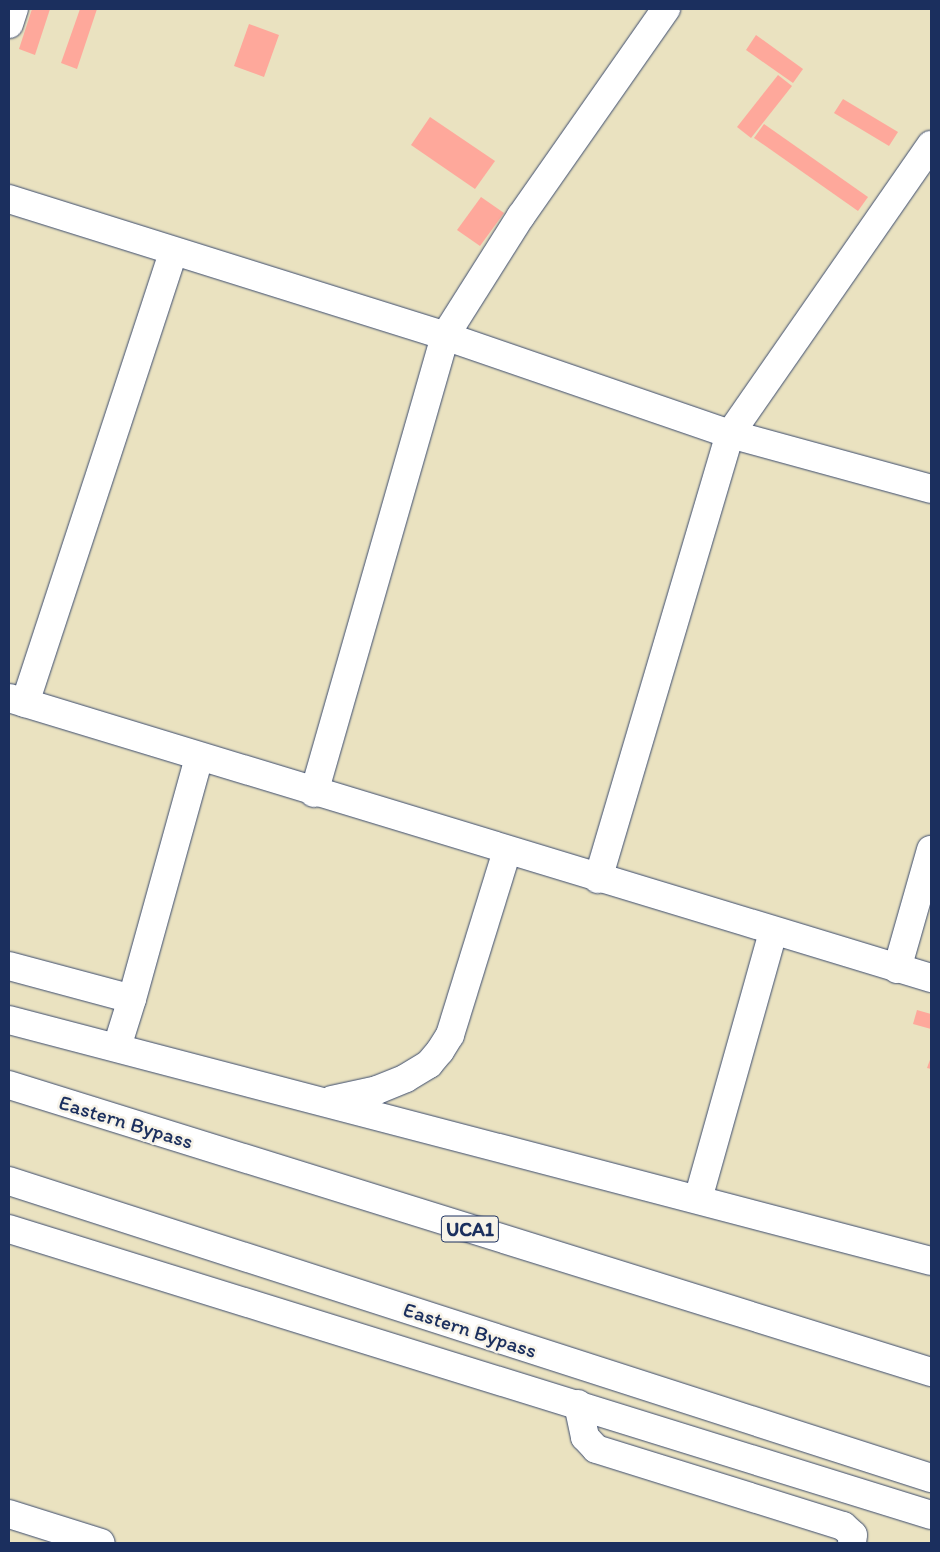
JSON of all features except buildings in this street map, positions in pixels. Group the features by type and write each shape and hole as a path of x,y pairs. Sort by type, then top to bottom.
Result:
{"street":[{"path":"9,24 14,9"},
{"path":"314,793 445,336 521,216 666,9"},
{"path":"598,879 730,434 931,145"},
{"path":"9,199 445,336 730,434 931,490"},
{"path":"173,252 17,700 314,793 931,978"},
{"path":"117,1047 199,757"},
{"path":"897,969 931,850"},
{"path":"328,1101 377,1090 406,1078 429,1064 440,1051 450,1035 507,851"},
{"path":"698,1199 773,932"},
{"path":"9,966 132,999"},
{"path":"9,1020 328,1101 931,1262"},
{"name":"Eastern Bypass","path":"9,1085 931,1372"},
{"name":"Eastern Bypass","path":"9,1181 931,1478"},
{"path":"9,1229 931,1515"},
{"path":"578,1404 585,1437 596,1450 843,1526 853,1535 852,1543"},
{"path":"9,1514 101,1543"}]}
